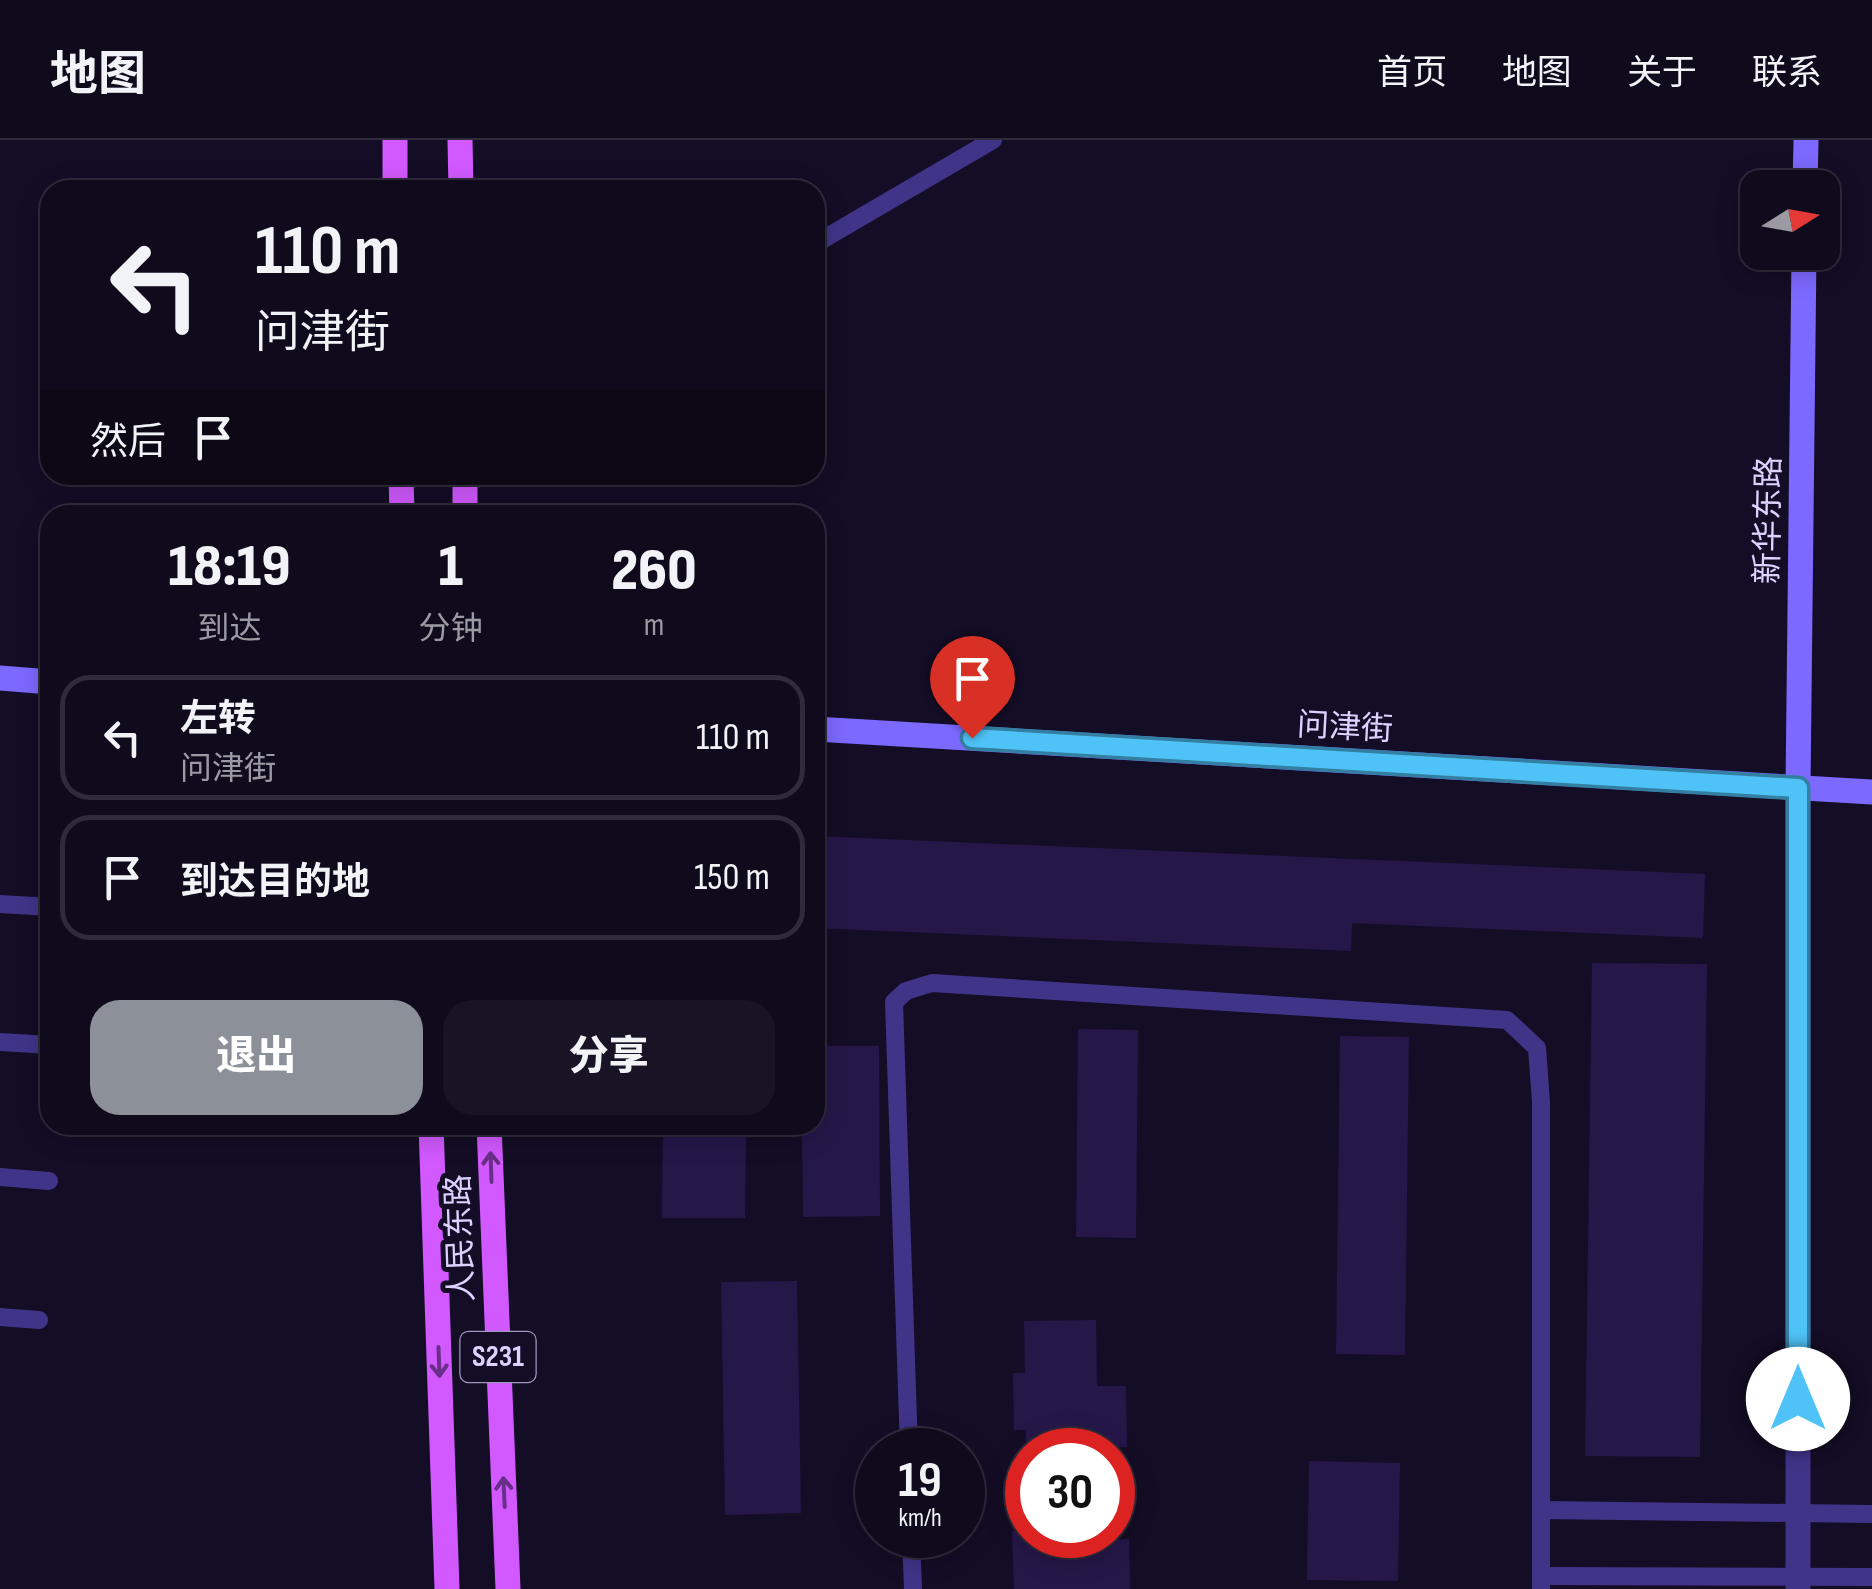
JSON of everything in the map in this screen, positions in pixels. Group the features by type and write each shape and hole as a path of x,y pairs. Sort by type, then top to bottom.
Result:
{"main road":[{"path":"395,140 395,180"},
{"path":"460,140 461,180"},
{"name":"人民东路","path":"431,1135 447,1589"},
{"name":"人民东路","path":"489,1135 508,1589"}],"street":[{"path":"1805,170 1806,140"},
{"name":"新华东路","path":"1798,788 1804,270"},
{"path":"0,678 40,681"},
{"name":"问津街","path":"825,730 1872,792"},
{"path":"1798,788 1798,1583"}],"lane":[{"path":"825,238 993,140"},
{"path":"0,904 40,906"},
{"path":"907,1428 894,1002 906,991 932,984 1506,1020 1537,1048 1540,1084 1541,1582 1798,1583 1872,1578"},
{"path":"0,1042 40,1044"},
{"path":"0,1177 49,1181"},
{"path":"0,1317 39,1320"},
{"path":"1541,1510 1872,1514"},
{"path":"912,1558 913,1589"}],"building":[{"path":"825,836 1705,874 1703,938 1352,923 1351,951 825,928"},
{"path":"1592,963 1707,964 1700,1457 1585,1456"},
{"path":"1078,1029 1138,1030 1136,1238 1076,1237"},
{"path":"1340,1036 1409,1037 1405,1355 1336,1354"},
{"path":"825,1046 879,1046 880,1216 803,1217 802,1135 825,1135"},
{"path":"663,1135 746,1135 745,1218 662,1218"},
{"path":"797,1281 801,1513 725,1515 721,1282"},
{"path":"1096,1320 1097,1386 1126,1386 1127,1428 1014,1428 1013,1373 1025,1373 1024,1321"},
{"path":"1309,1461 1400,1463 1398,1581 1307,1580"},
{"path":"1013,1558 1129,1558 1130,1589 1014,1589"}],"route":[{"path":"972,738 1798,788 1798,1399"}]}
